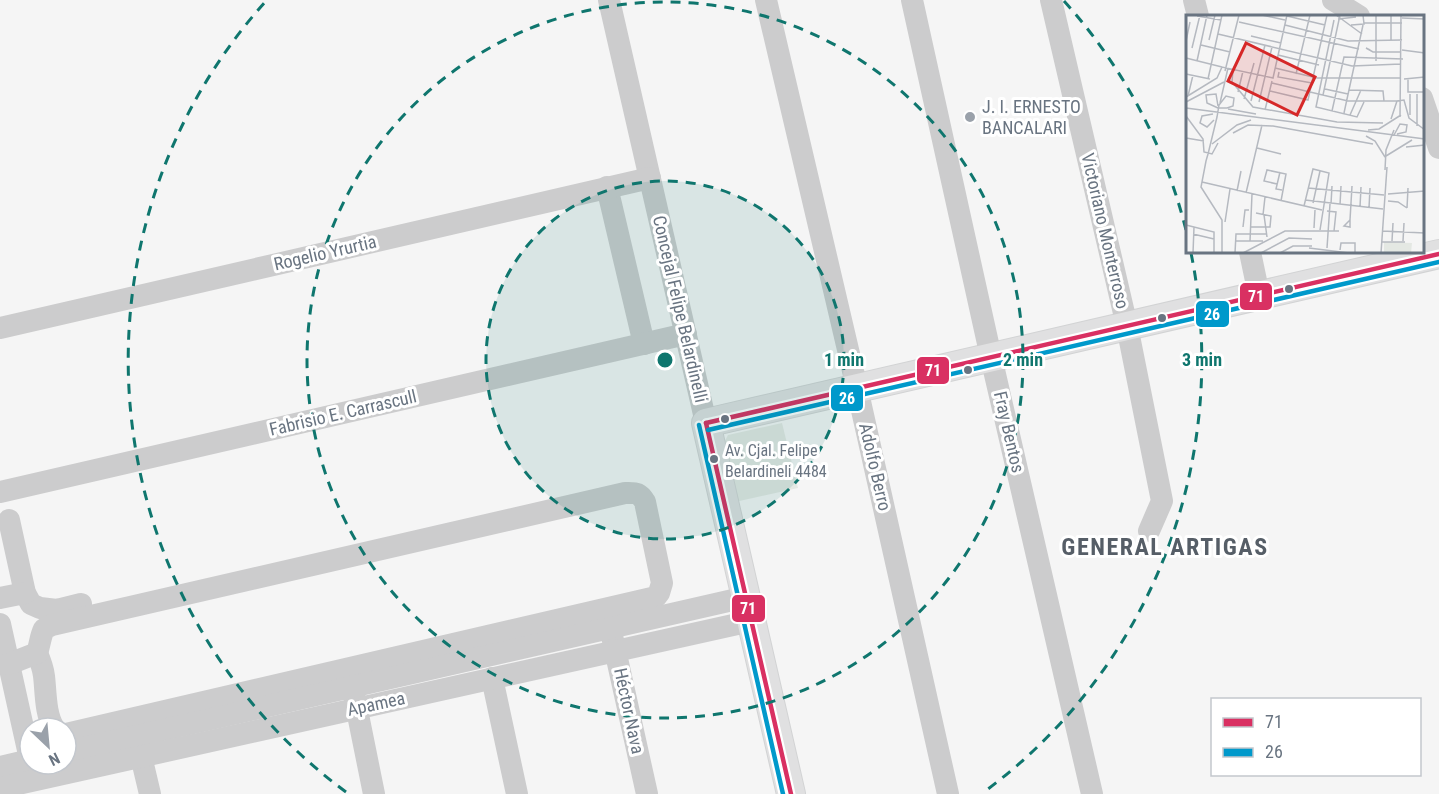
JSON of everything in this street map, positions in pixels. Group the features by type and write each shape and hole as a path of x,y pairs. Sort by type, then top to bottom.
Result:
{"main road":[{"path":"706,423 1259,295 1402,257 1439,254"},
{"name":"Concejal Felipe Belardinelli","path":"706,423 791,794"}],"street":[{"name":"Concejal Felipe Belardinelli","path":"609,0 706,423"},
{"name":"Adolfo Berro","path":"766,0 857,388 948,794"},
{"name":"Fray Bentos","path":"912,0 991,357 1092,794"},
{"name":"Victoriano Monterroso","path":"1051,0 1127,326 1162,501 1149,531"},
{"path":"1194,0 1198,15"},
{"path":"1424,104 1439,148"},
{"name":"Rogelio Yrurtia","path":"0,328 650,178"},
{"path":"607,187 644,344"},
{"path":"1250,254 1259,295"},
{"name":"Fabrisio E. Carrascull","path":"0,492 686,334"},
{"path":"50,716 44,672 37,653 44,629 52,625 625,493 636,493 645,502 662,583 656,597 78,731"},
{"path":"9,520 25,593 32,604 40,608 57,610 425,524"},
{"path":"0,598 25,593"},
{"name":"Apamea","path":"78,765 141,756 611,629 749,609"},
{"name":"Apamea","path":"78,750 355,698 492,678 615,651 749,609"},
{"path":"0,624 21,716"},
{"name":"Héctor Nava","path":"611,629 647,794"},
{"path":"9,664 37,653"},
{"path":"492,678 517,794"},
{"path":"355,698 374,794"},
{"path":"141,756 150,794"},
{"name":"Apamea","path":"0,767 18,769"},
{"name":"Apamea","path":"0,788 23,776"}],"shaded area":[{"path":"782,423 798,488 735,502 721,449 728,435"}],"transit line":[{"name":"71","path":"706,423 1439,254"},
{"name":"26","path":"708,430 1439,262"},
{"name":"71","path":"706,423 791,794"},
{"name":"26","path":"699,425 783,794"}],"place":[{"name":"J. I. ERNESTO BANCALARI","path":"970,117"},
{"name":"Av. Cjal. Felipe Belardineli 4484","path":"714,459"}],"district":[{"name":"GENERAL ARTIGAS","path":"1165,547"}]}
